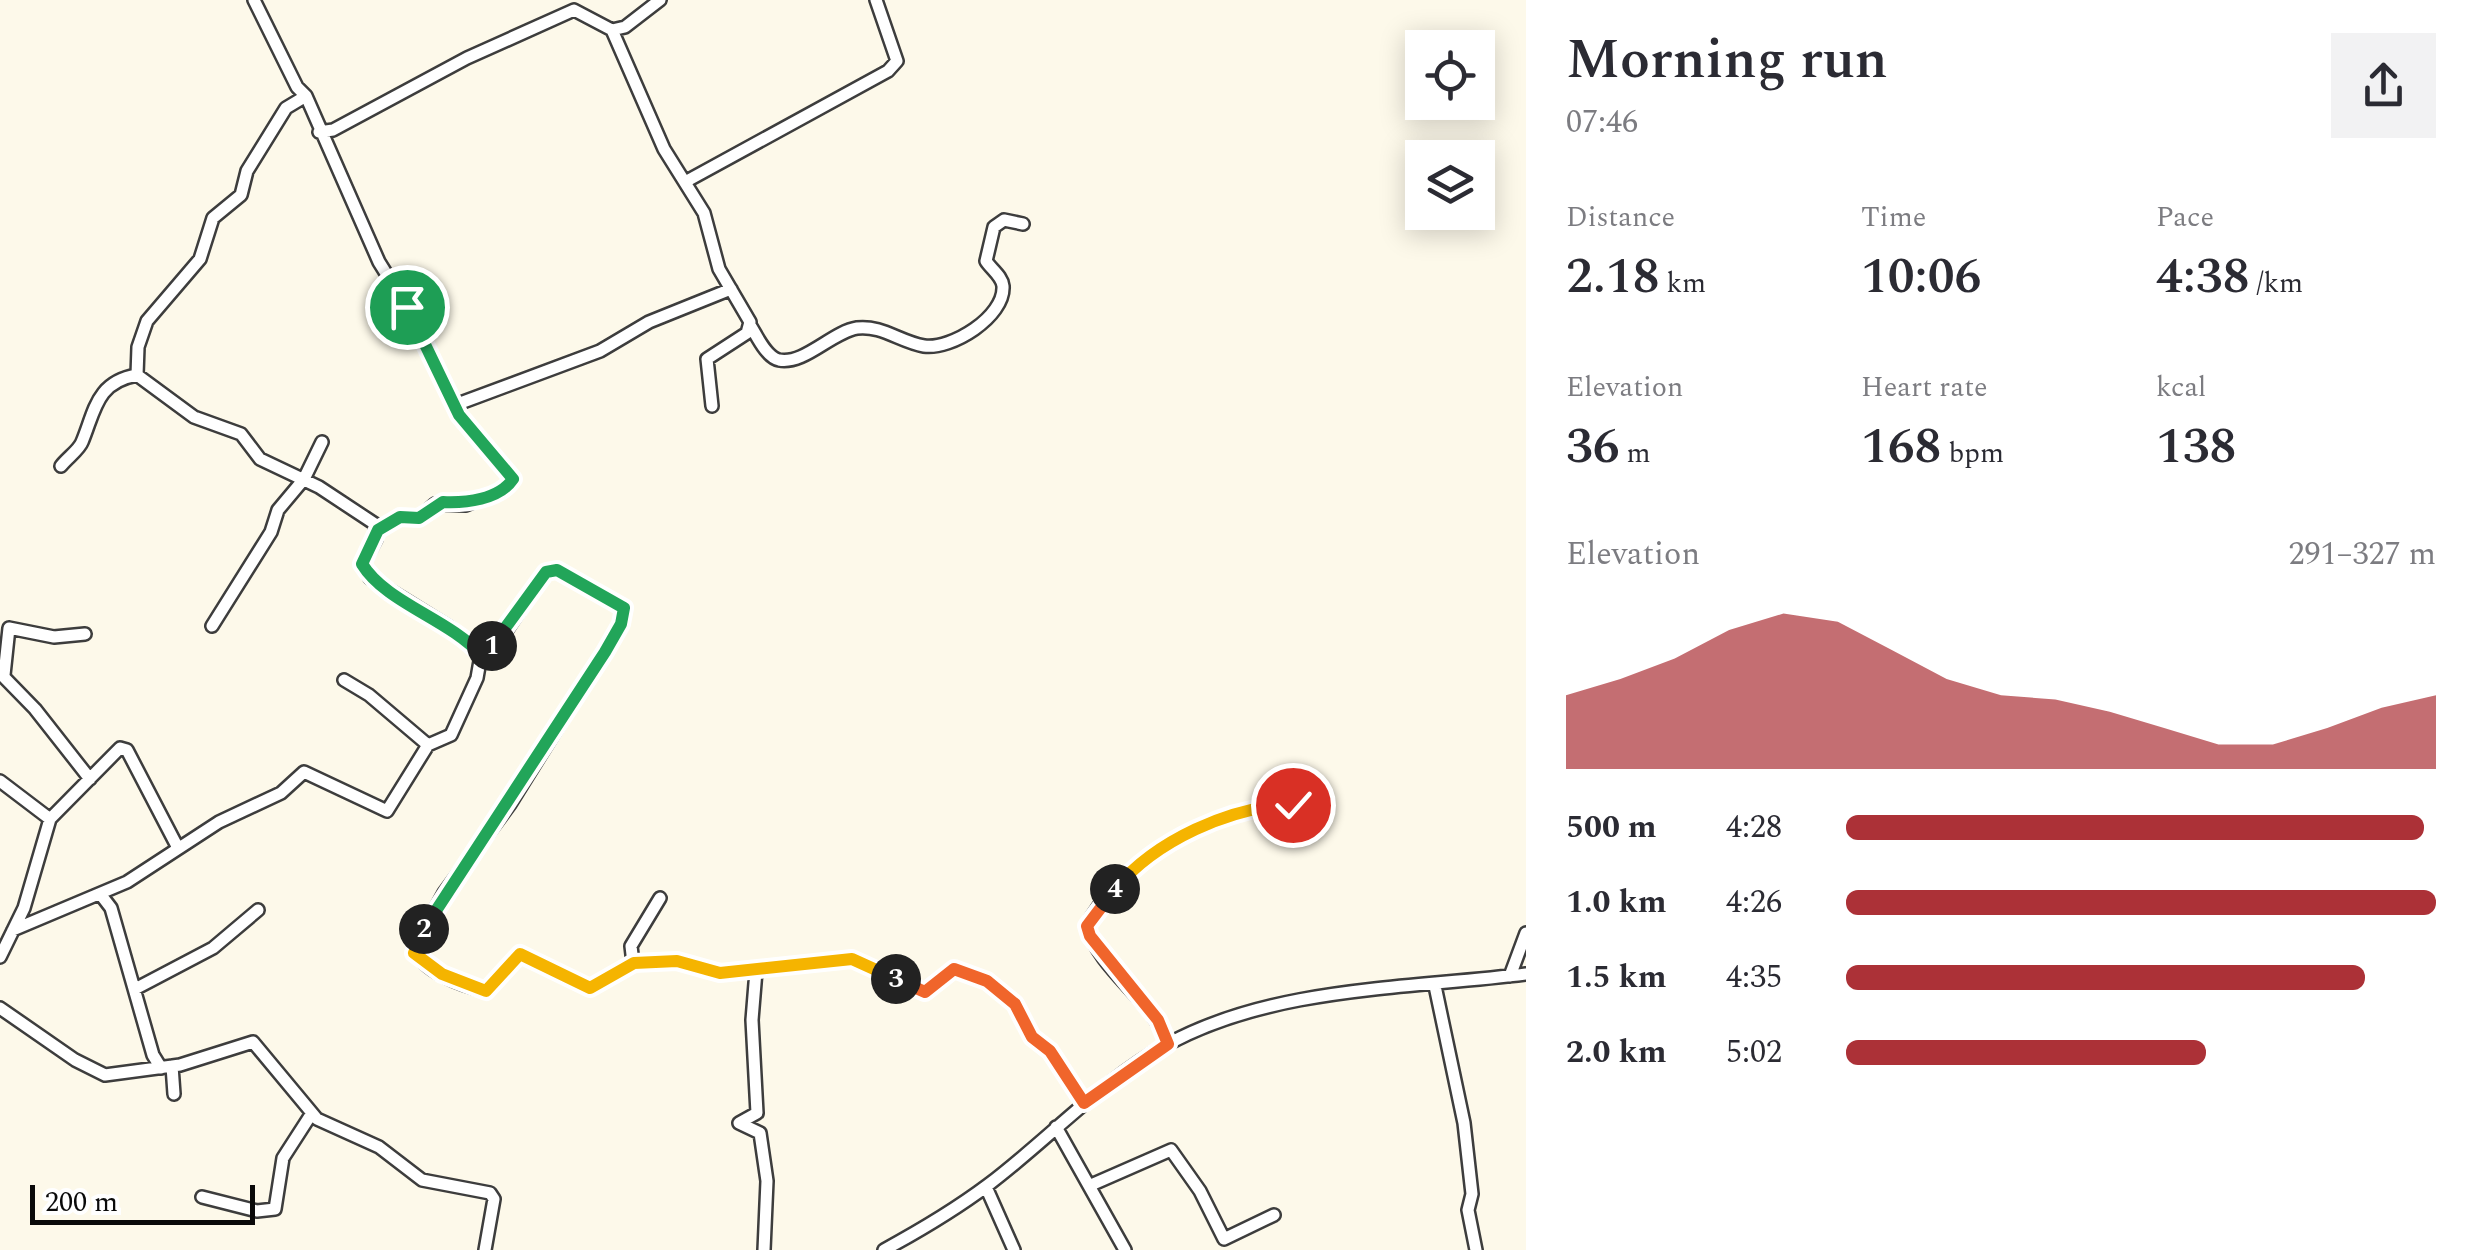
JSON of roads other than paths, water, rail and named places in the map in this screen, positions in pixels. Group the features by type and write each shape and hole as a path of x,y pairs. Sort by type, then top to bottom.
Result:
{"street":[{"path":"254,0 342,172 378,262 398,290 470,434 512,476 510,485 466,505 435,504 419,518 400,517 378,530 362,564 370,578 449,626 481,655"},
{"path":"319,132 334,130 467,58 574,10 612,30 625,28 660,0"},
{"path":"684,182 888,71 898,60 876,0"},
{"path":"612,30 664,149 704,213 719,269 750,325 770,355 779,360 796,358 857,328 876,329 923,346 952,342 986,319 1001,295 1002,280 986,261 994,226 1004,220 1023,224"},
{"path":"136,374 138,347 147,321 200,258 213,218 241,195 247,171 286,108 306,96"},
{"path":"456,405 600,351 649,322 730,289"},
{"path":"712,406 707,359 746,333 750,325"},
{"path":"61,466 81,447 101,394 112,382 136,374"},
{"path":"136,374 194,417 240,434 260,459 304,479 378,530"},
{"path":"212,626 271,532 278,510 304,479 322,442"},
{"path":"13,930 101,895 281,793 304,772 386,810 428,745 451,735 477,678 481,655 500,640 546,572 557,570 624,608 621,624 494,828 444,893 414,953 442,974 486,991 520,954 590,988 634,963 677,961 720,973 852,959 925,992 954,969 987,981 1015,1004 1032,1037 1050,1051 1084,1103"},
{"path":"86,634 54,636 9,628 2,674 90,778"},
{"path":"344,680 370,695 428,745"},
{"path":"0,957 13,930 50,819 120,748 127,750 178,848"},
{"path":"0,781 50,819"},
{"path":"1168,1044 1158,1020 1096,948 1087,926 1091,918 1133,868 1156,850 1237,814 1293,805"},
{"path":"101,895 111,908 135,989 174,1094"},
{"path":"634,963 631,946 660,898"},
{"path":"135,989 213,948 258,910"},
{"path":"1510,976 1526,933"},
{"path":"756,972 752,1020 757,1113 767,1181 764,1250"},
{"path":"884,1250 986,1187 1084,1103 1168,1044 1264,1007 1526,974"},
{"path":"1435,986 1464,1124 1473,1248"},
{"path":"0,1008 86,1066 105,1074 166,1067 253,1042 312,1113 330,1126 379,1147 422,1180 490,1193 494,1199 485,1250"},
{"path":"202,1197 257,1211 275,1209 284,1158 312,1113"},
{"path":"757,1113 739,1124 760,1133"},
{"path":"1056,1127 1124,1250"},
{"path":"1091,1185 1171,1150 1200,1190 1224,1239 1274,1215"},
{"path":"986,1187 1014,1250"}]}
